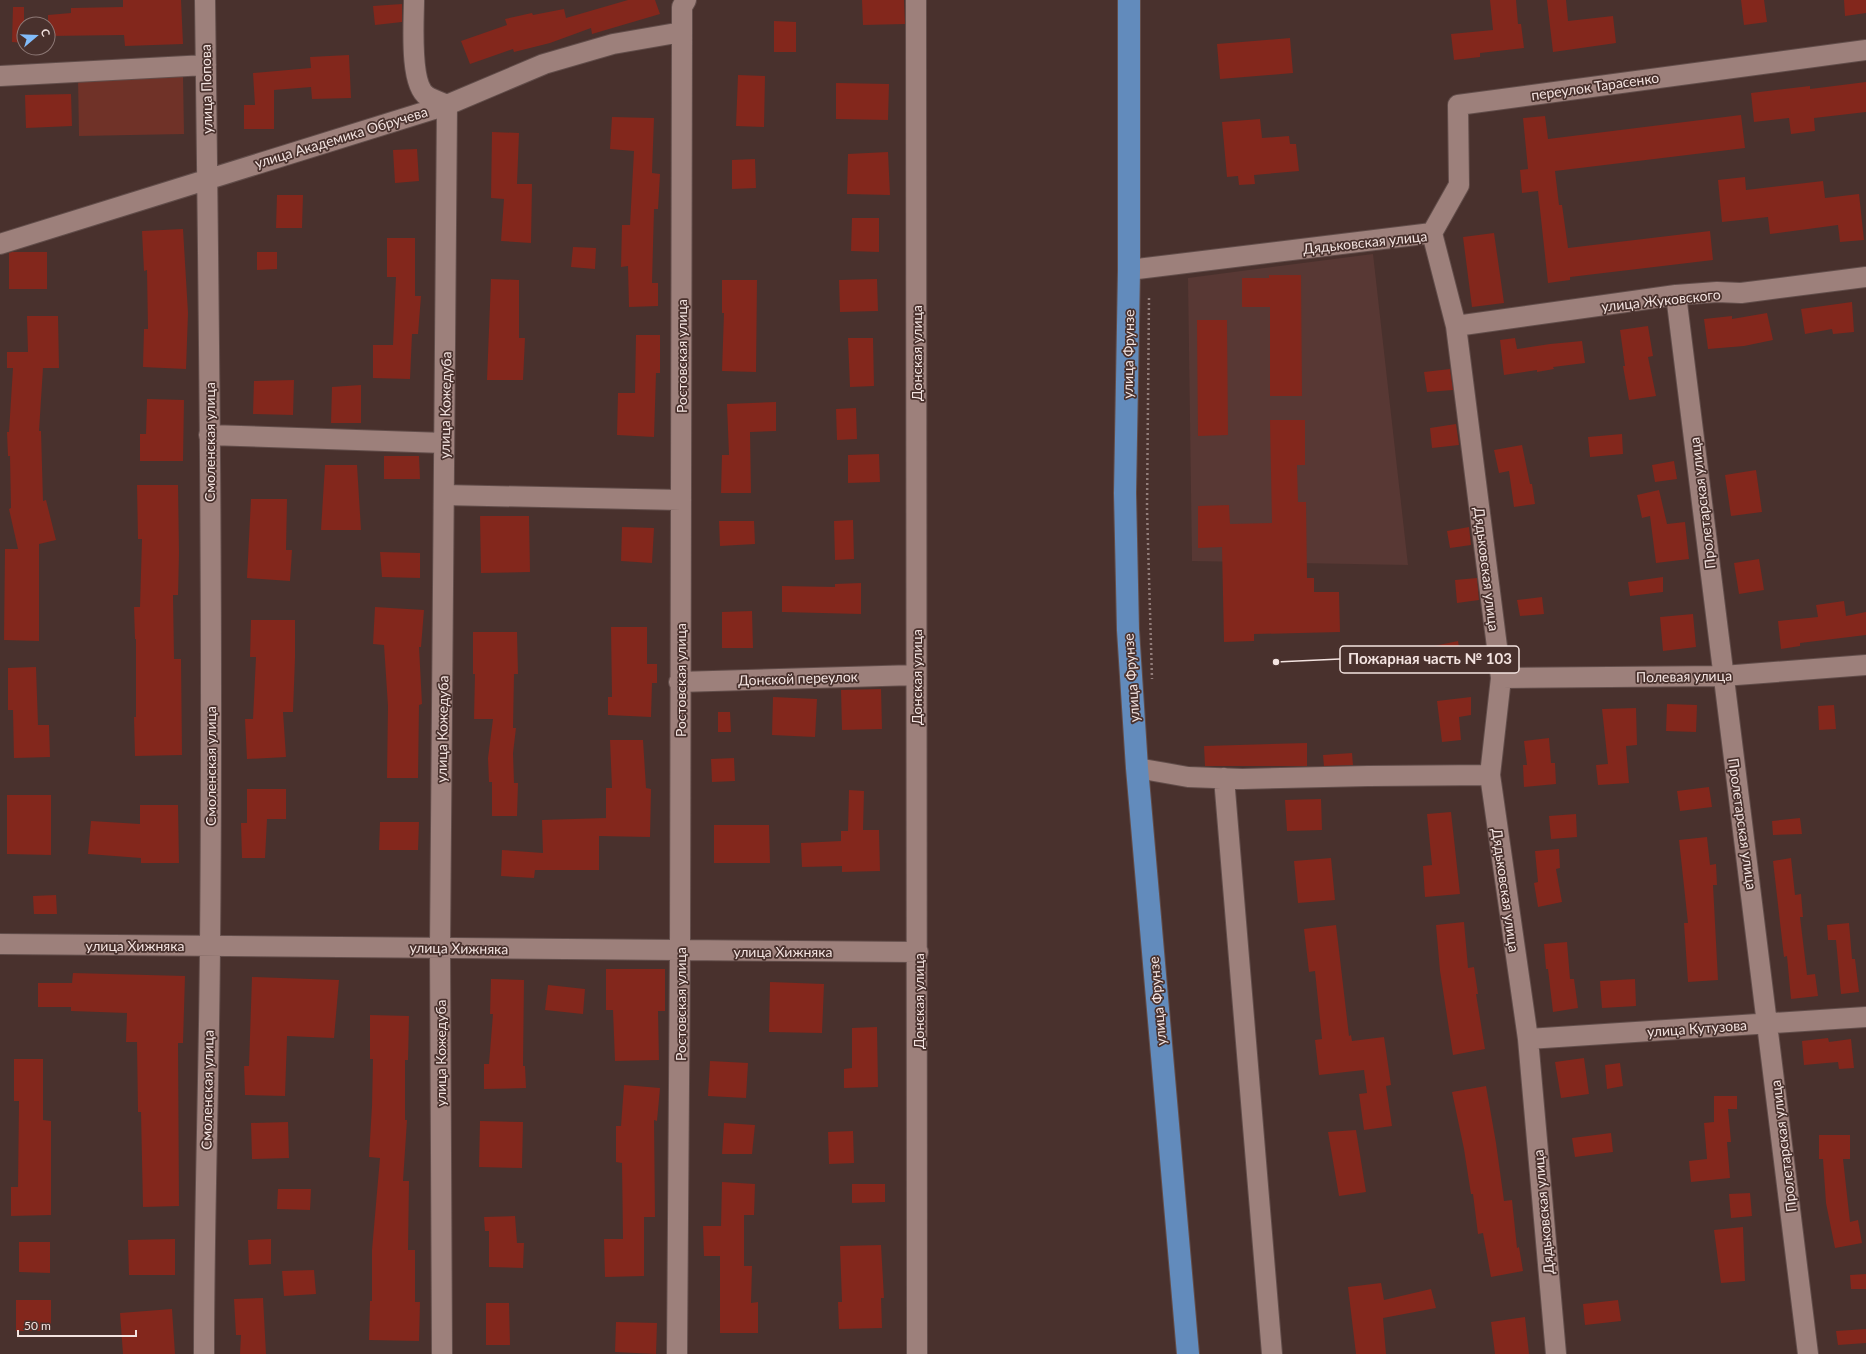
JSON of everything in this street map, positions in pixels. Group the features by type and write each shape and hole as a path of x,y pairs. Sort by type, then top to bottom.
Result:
{"main road":[{"name":"улица Фрунзе","path":"1129,0 1139,268 1126,501 1128,630 1137,768 1188,1354"}],"street":[{"name":"улица Попова","path":"205,0 208,178"},
{"path":"414,0 414,64 418,83 426,96 447,105"},
{"name":"Донская улица","path":"916,0 916,675 918,952 917,1354"},
{"name":"Ростовская улица","path":"677,1354 680,950 679,682 682,32 684,3"},
{"name":"улица Академика Обручева","path":"0,244 208,178 447,105 544,64 613,44 682,32"},
{"name":"переулок Тарасенко","path":"1432,232 1459,185 1458,105 1866,50"},
{"path":"0,76 206,65"},
{"name":"улица Кожедуба","path":"442,1354 440,948 447,105"},
{"name":"Смоленская улица","path":"204,1354 204,1223 210,946 208,178"},
{"name":"Дядьковская улица","path":"1139,268 1432,232 1456,326 1501,678 1490,775 1528,1039 1556,1354"},
{"name":"улица Жуковского","path":"1456,326 1676,295 1717,292 1741,293 1866,277"},
{"name":"Пролетарская улица","path":"1676,295 1723,676 1769,1023 1808,1354"},
{"path":"209,435 444,443"},
{"path":"444,495 681,500"},
{"name":"Полевая улица","path":"1501,678 1723,676 1866,665"},
{"name":"Донской переулок","path":"679,682 916,675"},
{"path":"1137,768 1188,777 1224,778 1490,775"},
{"path":"1224,778 1272,1354"},
{"name":"улица Хижняка","path":"0,944 918,952"},
{"name":"улица Кутузова","path":"1528,1039 1866,1017"}],"path":[{"path":"1139,268 1152,684"}],"shaded area":[{"path":"183,76 184,134 79,136 78,77"},
{"path":"1373,254 1408,565 1192,561 1188,278"}],"building":[{"path":"123,0 181,0 183,44 125,46 124,35 56,36 56,16 48,16 71,13 71,8 123,7"},
{"path":"628,0 655,0 660,14 592,34 591,28 550,43 514,52 513,49 470,64 461,41 507,25 505,19 532,13 533,15 564,9 566,18"},
{"path":"862,0 904,0 905,24 863,25"},
{"path":"1490,0 1516,0 1518,24 1521,24 1524,48 1480,53 1480,57 1454,60 1451,34 1493,30"},
{"path":"1547,0 1566,0 1568,21 1613,16 1616,43 1553,52"},
{"path":"1741,0 1764,0 1767,22 1744,25"},
{"path":"1844,0 1866,0 1866,13 1845,16"},
{"path":"402,4 402,22 375,25 373,6"},
{"path":"13,7 24,7 24,16 16,16 16,42 12,42"},
{"path":"774,21 796,22 796,52 774,52"},
{"path":"1290,38 1293,73 1220,79 1217,44"},
{"path":"349,55 351,98 312,99 311,87 274,90 274,129 244,129 244,105 255,105 253,73 311,68 310,57"},
{"path":"738,75 765,76 764,127 736,126"},
{"path":"1866,82 1866,112 1814,118 1815,131 1791,134 1789,118 1754,122 1751,93 1810,86 1810,89"},
{"path":"836,83 889,84 888,120 836,119"},
{"path":"71,94 72,126 26,128 25,95"},
{"path":"1741,115 1745,148 1555,171 1559,205 1562,205 1568,248 1710,231 1713,260 1570,277 1570,280 1548,283 1538,191 1522,193 1520,170 1528,169 1523,118 1545,116 1548,139"},
{"path":"612,117 654,118 652,173 660,174 658,209 654,209 652,283 658,283 658,306 629,307 628,266 621,267 622,225 630,225 634,151 610,149"},
{"path":"1260,119 1262,138 1289,136 1290,144 1296,144 1299,171 1254,175 1255,184 1239,185 1238,176 1227,177 1222,122"},
{"path":"492,132 519,133 517,184 532,184 531,243 501,241 504,199 491,198"},
{"path":"417,149 419,181 395,183 393,150"},
{"path":"888,152 890,195 847,194 848,154"},
{"path":"755,159 756,188 732,189 732,160"},
{"path":"1745,177 1746,190 1823,181 1825,198 1859,194 1864,240 1840,242 1838,225 1770,234 1768,217 1722,222 1718,180"},
{"path":"277,195 303,195 302,228 276,228"},
{"path":"852,218 879,218 879,252 851,251"},
{"path":"183,229 188,313 186,369 143,367 144,329 148,329 147,270 144,271 142,231"},
{"path":"1494,233 1504,303 1472,307 1463,237"},
{"path":"387,238 415,238 415,296 421,296 418,334 412,334 410,379 373,378 373,345 393,345 396,277 387,277"},
{"path":"573,247 596,248 595,269 571,267"},
{"path":"47,252 47,289 9,289 9,253"},
{"path":"257,252 277,252 277,269 257,270"},
{"path":"1269,275 1301,275 1302,396 1270,396 1270,307 1242,307 1242,278 1269,278"},
{"path":"491,279 519,280 519,338 525,338 523,380 487,380"},
{"path":"877,279 878,311 840,312 839,280"},
{"path":"722,280 757,280 756,372 722,371 724,313 722,313"},
{"path":"1852,302 1854,332 1833,334 1832,329 1805,334 1801,309"},
{"path":"1767,313 1773,340 1744,346 1708,349 1704,319 1732,316 1732,319"},
{"path":"27,316 58,316 59,368 43,368 39,431 41,431 43,501 46,500 56,540 39,544 39,641 4,640 5,549 18,549 9,509 11,508 10,456 8,456 7,432 9,432 13,368 7,368 7,352 28,352"},
{"path":"1197,320 1227,320 1228,435 1198,436"},
{"path":"1648,326 1653,356 1648,357 1656,396 1629,400 1623,366 1625,366 1620,330"},
{"path":"636,335 660,335 660,373 656,373 654,437 617,435 618,393 635,393"},
{"path":"848,338 873,338 874,386 850,387"},
{"path":"1515,338 1517,349 1582,341 1585,363 1553,367 1554,369 1537,372 1537,370 1504,375 1500,340"},
{"path":"1450,369 1453,390 1427,392 1424,372"},
{"path":"294,380 293,415 253,414 254,381"},
{"path":"361,385 361,423 331,423 332,387"},
{"path":"147,399 184,400 183,461 140,461 140,434 146,434"},
{"path":"776,402 776,431 750,432 751,493 721,493 722,455 729,455 727,404"},
{"path":"856,408 857,439 837,440 836,409"},
{"path":"1270,420 1305,420 1305,465 1297,465 1298,502 1306,502 1307,578 1314,578 1314,592 1339,592 1340,632 1254,634 1254,641 1224,642 1222,547 1198,548 1198,506 1229,505 1230,524 1272,523"},
{"path":"1456,424 1459,445 1432,448 1430,428"},
{"path":"1622,434 1623,454 1590,457 1588,437"},
{"path":"1522,445 1530,484 1532,484 1535,504 1514,507 1509,471 1499,473 1494,450"},
{"path":"879,454 880,482 848,483 848,455"},
{"path":"384,456 419,456 420,479 384,479"},
{"path":"1674,461 1677,479 1655,482 1652,465"},
{"path":"325,465 357,465 361,530 321,530"},
{"path":"1756,470 1762,512 1731,516 1725,475"},
{"path":"137,485 178,485 178,595 173,595 174,659 181,659 182,755 135,756 134,717 136,717 136,639 134,607 140,607 142,539 138,539"},
{"path":"1659,490 1667,524 1685,522 1689,559 1656,563 1650,516 1642,518 1637,495"},
{"path":"251,499 287,499 286,550 292,550 290,581 247,578"},
{"path":"480,516 529,516 530,572 481,573"},
{"path":"853,520 854,559 835,560 834,521"},
{"path":"719,521 754,521 755,544 720,546"},
{"path":"622,527 654,528 652,563 621,561"},
{"path":"1469,527 1471,545 1450,548 1447,531"},
{"path":"380,552 420,553 420,578 382,577"},
{"path":"1759,559 1764,590 1739,594 1734,563"},
{"path":"1663,577 1663,592 1630,596 1628,582"},
{"path":"1477,578 1479,600 1457,603 1455,580"},
{"path":"861,583 861,614 782,612 782,586 835,587 835,584"},
{"path":"1542,597 1544,614 1520,616 1517,600"},
{"path":"1844,601 1846,616 1866,612 1866,635 1800,643 1800,646 1781,649 1778,621 1818,617 1816,605"},
{"path":"375,607 424,610 421,647 419,647 422,704 419,705 418,778 387,778 388,706 384,645 373,644"},
{"path":"752,611 753,648 722,648 722,612"},
{"path":"1693,614 1696,647 1663,651 1660,617"},
{"path":"251,620 295,620 293,712 283,712 286,757 247,759 245,719 253,719 256,657 250,657"},
{"path":"611,627 647,627 647,664 657,664 657,683 652,683 651,717 608,715 608,697 612,697"},
{"path":"473,632 517,632 518,674 514,674 513,728 516,728 513,753 514,783 518,783 517,816 492,816 492,782 489,782 488,758 493,719 474,719 475,674 473,674"},
{"path":"1458,641 1462,663 1438,668 1434,646"},
{"path":"36,667 38,725 49,725 50,757 14,758 13,710 8,710 8,668"},
{"path":"881,689 882,729 842,730 841,690"},
{"path":"773,697 817,699 815,737 772,735"},
{"path":"1471,697 1471,715 1459,717 1461,740 1442,742 1437,701"},
{"path":"1667,704 1697,705 1696,732 1666,731"},
{"path":"1834,705 1836,729 1819,730 1818,706"},
{"path":"1636,708 1637,745 1626,746 1629,783 1598,785 1596,765 1608,764 1602,709"},
{"path":"718,712 730,712 731,732 718,732"},
{"path":"1549,738 1551,763 1555,763 1556,784 1524,787 1523,765 1527,765 1524,741"},
{"path":"610,740 643,740 646,788 651,789 650,837 599,836 599,870 535,870 534,878 501,876 502,850 543,853 542,820 606,818 606,788 612,788"},
{"path":"1307,743 1307,766 1205,766 1204,746"},
{"path":"1352,753 1353,765 1324,766 1323,755"},
{"path":"734,758 735,781 712,782 711,759"},
{"path":"1709,787 1712,807 1680,811 1677,791"},
{"path":"247,789 286,789 286,819 267,819 265,858 242,858 241,823 247,823"},
{"path":"849,790 864,791 863,830 879,830 880,871 842,872 842,866 802,867 801,843 841,841 841,831 848,831"},
{"path":"7,795 51,795 51,855 7,854"},
{"path":"1321,799 1322,830 1287,831 1285,800"},
{"path":"140,805 178,805 179,863 141,863 141,858 88,854 91,821 140,824"},
{"path":"1451,812 1460,894 1425,897 1423,866 1432,865 1427,814"},
{"path":"1576,814 1577,837 1551,839 1549,816"},
{"path":"1800,818 1802,834 1773,835 1772,821"},
{"path":"380,822 419,822 418,850 379,850"},
{"path":"714,825 769,825 770,863 714,863"},
{"path":"1707,837 1710,865 1716,864 1717,885 1713,885 1718,980 1688,982 1684,923 1688,923 1679,840"},
{"path":"1559,849 1560,868 1556,869 1562,902 1538,907 1534,883 1538,882 1535,851"},
{"path":"1331,858 1335,900 1298,903 1294,861"},
{"path":"1791,858 1795,895 1801,894 1803,917 1800,917 1807,975 1815,974 1818,996 1791,999 1787,956 1784,957 1773,861"},
{"path":"56,895 57,914 34,914 33,896"},
{"path":"1464,922 1468,968 1474,967 1478,994 1476,994 1485,1049 1453,1055 1440,971 1436,925"},
{"path":"1849,923 1852,959 1855,959 1859,992 1841,994 1836,940 1828,940 1827,925"},
{"path":"1336,925 1349,1036 1351,1035 1352,1041 1384,1037 1391,1085 1386,1086 1392,1126 1364,1130 1359,1094 1367,1093 1364,1070 1319,1075 1315,1040 1322,1039 1315,971 1309,972 1304,929"},
{"path":"1567,942 1570,979 1574,979 1578,1008 1553,1012 1548,969 1546,969 1544,944"},
{"path":"606,969 665,969 665,1011 658,1011 659,1060 615,1061 613,1010 606,1010"},
{"path":"73,973 185,976 183,1043 178,1043 179,1206 143,1207 141,1112 138,1112 137,1042 126,1042 127,1013 71,1011 71,1007 38,1007 38,983 72,983"},
{"path":"252,977 339,980 334,1038 287,1036 285,1096 245,1095 244,1066 249,1066"},
{"path":"491,979 524,980 523,1066 525,1066 526,1088 484,1089 484,1064 489,1064 493,1014 490,1014"},
{"path":"1635,979 1636,1006 1602,1008 1600,981"},
{"path":"770,982 824,984 822,1033 769,1032"},
{"path":"548,985 585,989 583,1014 545,1010"},
{"path":"370,1015 409,1016 408,1060 405,1060 405,1120 407,1120 403,1181 409,1181 408,1250 415,1250 415,1302 420,1302 419,1341 369,1340 370,1301 372,1301 372,1250 380,1158 369,1157 373,1059 370,1059"},
{"path":"877,1027 878,1087 844,1088 844,1069 852,1068 852,1028"},
{"path":"1828,1038 1829,1042 1851,1039 1854,1068 1839,1069 1838,1062 1804,1065 1802,1041"},
{"path":"1584,1058 1589,1094 1561,1098 1555,1062"},
{"path":"14,1059 43,1059 43,1120 51,1121 51,1215 11,1216 11,1187 18,1187 19,1101 14,1101"},
{"path":"710,1061 748,1063 746,1098 708,1096"},
{"path":"1620,1063 1623,1086 1607,1089 1605,1065"},
{"path":"624,1085 660,1088 657,1121 654,1120 655,1217 644,1217 644,1276 605,1277 604,1239 623,1239 622,1163 616,1162 616,1126 621,1126"},
{"path":"1486,1086 1504,1201 1512,1200 1517,1248 1519,1247 1523,1271 1491,1277 1483,1233 1478,1234 1473,1194 1471,1194 1464,1149 1452,1092"},
{"path":"1714,1096 1737,1096 1737,1109 1728,1109 1731,1142 1727,1142 1730,1178 1691,1182 1689,1161 1707,1159 1704,1123 1714,1122"},
{"path":"480,1121 523,1122 522,1168 479,1167"},
{"path":"288,1122 289,1158 252,1159 251,1123"},
{"path":"724,1123 755,1125 752,1154 722,1154"},
{"path":"1356,1130 1366,1192 1339,1196 1328,1132"},
{"path":"853,1131 854,1163 829,1164 828,1132"},
{"path":"1611,1133 1613,1152 1575,1157 1572,1138"},
{"path":"1819,1135 1850,1135 1850,1159 1843,1159 1850,1222 1858,1220 1862,1243 1835,1248 1826,1203 1823,1159 1819,1159"},
{"path":"722,1182 755,1184 754,1215 744,1215 744,1266 752,1266 751,1303 758,1302 758,1333 720,1333 720,1256 704,1256 703,1226 721,1226"},
{"path":"852,1184 885,1184 885,1202 852,1203"},
{"path":"278,1189 311,1189 310,1210 277,1209"},
{"path":"1750,1193 1752,1216 1731,1218 1729,1194"},
{"path":"515,1216 517,1243 524,1243 523,1268 489,1267 489,1231 485,1231 484,1217"},
{"path":"1743,1227 1745,1281 1721,1283 1714,1230"},
{"path":"175,1239 175,1275 129,1275 128,1240"},
{"path":"271,1239 271,1264 249,1265 248,1240"},
{"path":"19,1242 50,1242 50,1273 19,1272"},
{"path":"881,1245 884,1298 881,1298 882,1328 839,1329 838,1302 842,1302 840,1246"},
{"path":"314,1270 316,1294 284,1296 282,1271"},
{"path":"1866,1274 1866,1289 1851,1289 1850,1275"},
{"path":"1381,1283 1384,1300 1431,1289 1436,1308 1383,1318 1386,1354 1356,1354 1348,1287"},
{"path":"263,1298 266,1354 240,1354 241,1335 236,1335 234,1299"},
{"path":"16,1300 51,1300 51,1331 16,1331"},
{"path":"1618,1300 1621,1321 1585,1325 1583,1304"},
{"path":"486,1303 509,1303 510,1345 486,1345"},
{"path":"172,1309 175,1354 123,1354 120,1313"},
{"path":"1525,1317 1529,1354 1495,1354 1491,1322"},
{"path":"616,1322 657,1323 656,1354 615,1352"},
{"path":"1866,1329 1866,1343 1838,1345 1836,1331"}],"place":[{"name":"Пожарная часть № 103","path":"1276,662"}]}
